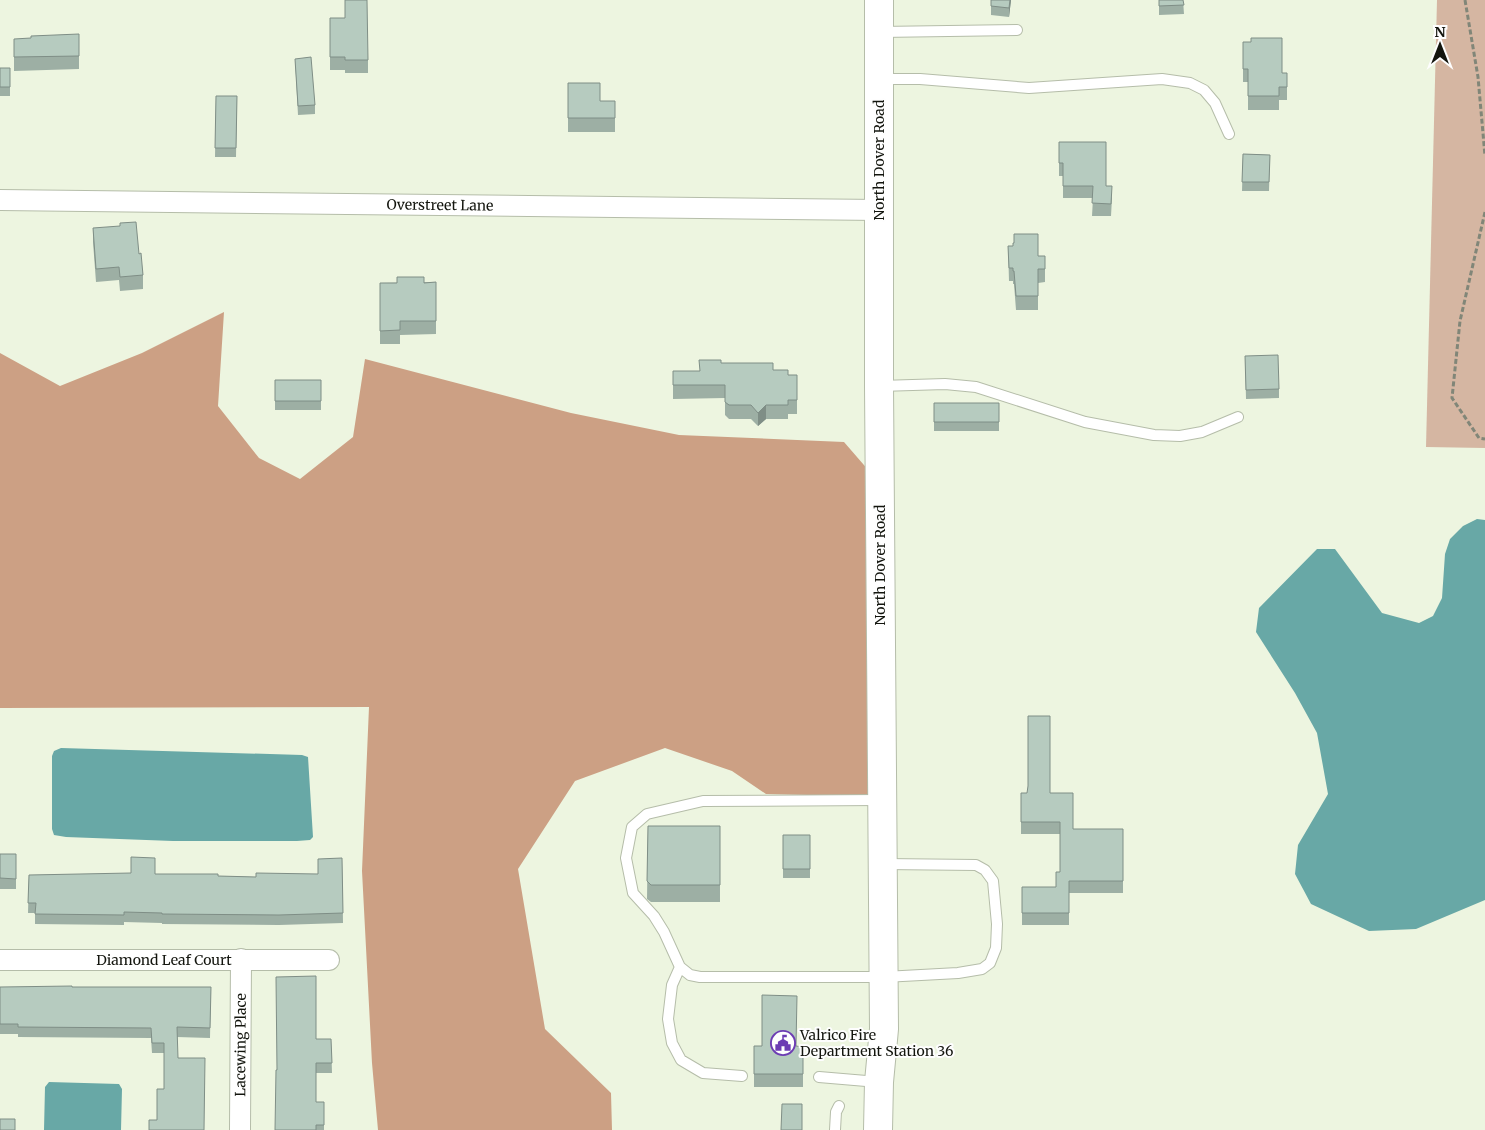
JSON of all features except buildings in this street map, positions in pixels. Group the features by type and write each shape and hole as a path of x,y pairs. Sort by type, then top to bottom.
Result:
{"street":[{"name":"North Dover Road","path":"878,1130 879,1082 884,1029 878,386 879,0"},
{"name":"Overstreet Lane","path":"0,200 879,210"},
{"name":"Lacewing Place","path":"240,1130 241,959"},
{"name":"Diamond Leaf Court","path":"0,960 328,960"}],"lane":[{"path":"879,32 1017,30"},
{"path":"879,79 920,79 1029,88 1162,78 1190,83 1204,90 1215,103 1229,134"},
{"path":"878,386 945,384 976,387 1085,422 1154,434 1180,436 1202,432 1238,418"},
{"path":"881,800 704,801 647,814 632,828 626,858 632,893 654,916 664,932 680,967 690,975 700,977 884,977 958,973 982,969 990,963 996,948 997,924 993,881 985,870 976,865 882,864"},
{"path":"680,967 672,985 668,1019 672,1043 681,1060 703,1073 742,1076"},
{"path":"819,1077 879,1082"},
{"path":"835,1130 836,1112 839,1106"}],"path":[{"path":"1465,0 1478,77 1485,156"},
{"path":"1485,212 1460,321 1452,398 1478,438 1485,439"}],"shaded area":[{"path":"1437,0 1485,0 1485,448 1426,447"},
{"path":"224,312 218,406 259,458 300,479 353,437 365,359 571,413 679,435 844,442 870,472 872,794 868,796 850,796 766,794 732,771 665,748 575,781 518,869 545,1029 611,1093 612,1130 378,1130 372,1063 362,871 369,707 0,708 0,353 60,386 142,353"}],"water":[{"path":"1477,519 1485,520 1485,900 1416,929 1369,931 1311,904 1295,874 1298,845 1328,794 1317,733 1295,693 1256,632 1259,608 1317,549 1335,549 1382,613 1419,623 1433,616 1442,598 1445,554 1450,539 1463,526"},
{"path":"61,748 302,755 308,757 313,837 310,840 297,841 173,841 54,835 52,829 52,756 54,751"},
{"path":"49,1082 119,1084 122,1089 121,1130 44,1130 45,1087"}],"place":[{"name":"Valrico Fire Department Station 36","path":"783,1043"}]}
